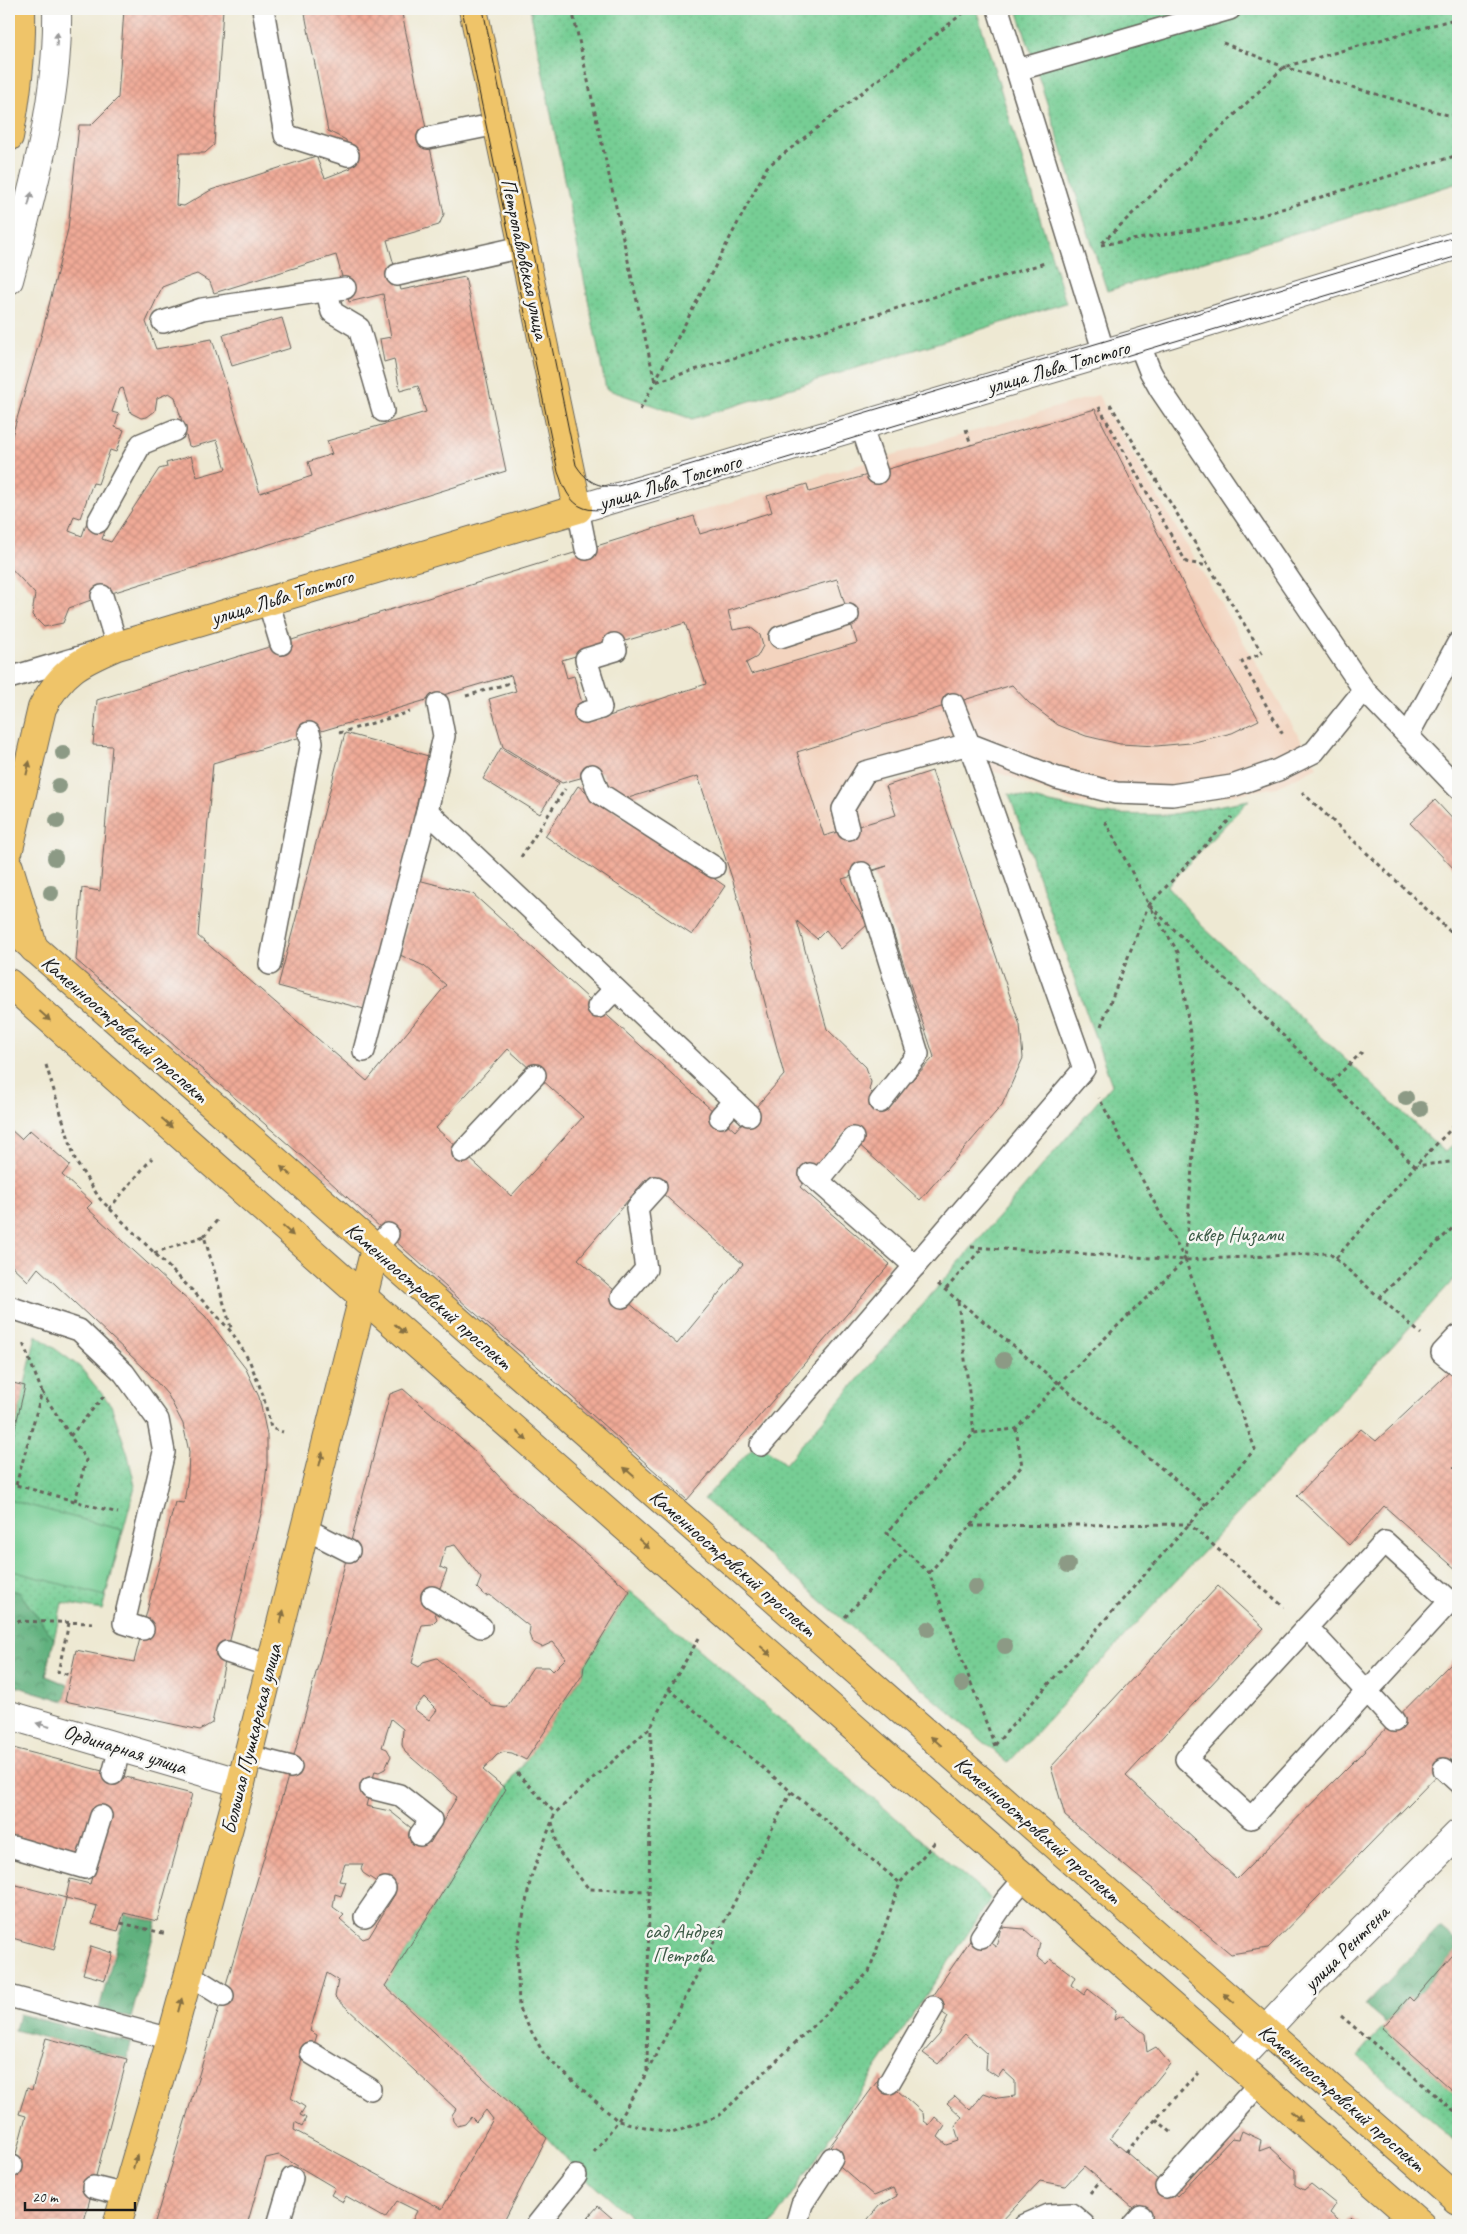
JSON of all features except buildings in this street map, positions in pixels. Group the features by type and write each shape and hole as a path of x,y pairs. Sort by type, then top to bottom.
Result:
{"main road":[{"name":"Петропавловская улица","path":"473,9 578,509"},
{"path":"9,137 14,109 17,23"},
{"name":"улица Льва Толстого","path":"9,849 42,708 53,687 64,674 88,658 117,646 578,509"},
{"path":"9,867 34,949"},
{"name":"Каменноостровский проспект","path":"9,926 382,1242 546,1386 1458,2200"},
{"name":"Каменноостровский проспект","path":"9,983 363,1297 1422,2225"},
{"name":"Большая Пушкарская улица","path":"117,2225 171,2040 241,1783 363,1297 382,1242"}],"street":[{"path":"9,280 33,188 54,79 56,9"},
{"name":"улица Льва Толстого","path":"578,509 1139,343 1458,246"},
{"name":"Ординарная улица","path":"9,1715 117,1761 241,1783"},
{"name":"улица Рентгена","path":"1235,2063 1458,1834"}],"lane":[{"path":"262,9 285,135 348,155"},
{"path":"998,9 1104,353"},
{"path":"1017,70 1230,9"},
{"path":"428,138 497,124"},
{"path":"397,275 522,247"},
{"path":"163,322 202,309 336,290 332,312 359,328 383,411"},
{"path":"1139,343 1150,371 1160,389 1364,690 1458,788"},
{"path":"862,425 877,473"},
{"path":"98,522 141,444 175,430"},
{"path":"578,509 586,550"},
{"path":"9,678 117,646 102,596"},
{"path":"268,601 281,644"},
{"path":"780,637 848,615"},
{"path":"1408,735 1458,643"},
{"path":"585,713 601,708 586,659 616,650 614,644"},
{"path":"848,829 843,809 866,772 969,744 1057,778 1116,793 1172,795 1232,786 1278,770 1314,752 1364,690"},
{"path":"364,1051 427,811 444,736 438,704"},
{"path":"762,1445 1084,1068 969,744 953,704"},
{"path":"270,964 311,737"},
{"path":"593,778 600,793 714,867"},
{"path":"427,811 742,1108 720,1117"},
{"path":"862,873 918,1054 880,1102"},
{"path":"598,1007 615,990"},
{"path":"463,1152 535,1075"},
{"path":"853,1138 814,1177 915,1266"},
{"path":"622,1297 646,1269 637,1208 656,1187"},
{"path":"10,1307 80,1330 124,1373 158,1420 164,1452 148,1521 133,1626"},
{"path":"1457,1366 1442,1352 1458,1336"},
{"path":"304,1528 349,1551"},
{"path":"1385,1542 1450,1601 1367,1691 1251,1818 1186,1759 1385,1542"},
{"path":"432,1597 481,1627"},
{"path":"1307,1627 1394,1721"},
{"path":"227,1652 270,1666"},
{"path":"248,1756 291,1767"},
{"path":"371,1788 399,1795 431,1820 420,1835"},
{"path":"13,1847 85,1868 101,1816"},
{"path":"982,1936 1006,1900 1026,1878"},
{"path":"365,1917 385,1888"},
{"path":"188,1974 223,1996"},
{"path":"9,1996 171,2040"},
{"path":"889,2083 934,2007"},
{"path":"311,2053 370,2089"},
{"path":"1166,2187 1259,2084"},
{"path":"796,2225 802,2204 832,2158"},
{"path":"537,2225 576,2176"},
{"path":"278,2225 292,2178"},
{"path":"93,2187 125,2195"},
{"path":"1025,2225 1048,2215 1071,2214 1084,2225"}],"path":[{"path":"572,9 655,382"},
{"path":"640,410 767,167 969,9"},
{"path":"1100,245 1284,67 1458,18"},
{"path":"1176,26 1284,67 1458,118"},
{"path":"1110,404 1262,653 1242,662 1298,760"},
{"path":"1099,407 1186,562 1208,566"},
{"path":"966,426 971,445"},
{"path":"311,737 362,725 513,682"},
{"path":"1278,770 1458,939"},
{"path":"504,883 566,787 593,778"},
{"path":"999,1754 929,1573 886,1534 974,1433 1016,1429 1058,1384 1185,1260 1198,1087 1178,952 1148,905 1087,786"},
{"path":"995,1745 1255,1449 1185,1260 1084,1068 1148,905 1235,814"},
{"path":"1148,905 1415,1166"},
{"path":"1331,1082 1362,1052"},
{"path":"46,1065 76,1162 100,1199 109,1209 211,1309 233,1334 250,1362 263,1395 271,1428 283,1432"},
{"path":"1336,1258 1415,1166 1458,1122"},
{"path":"109,1209 152,1158"},
{"path":"1415,1166 1458,1161"},
{"path":"154,1253 204,1236 220,1218"},
{"path":"1379,1297 1458,1223"},
{"path":"204,1236 233,1334"},
{"path":"946,1290 982,1248 1185,1260 1330,1253 1423,1336"},
{"path":"915,1266 1206,1505"},
{"path":"958,1301 974,1433"},
{"path":"10,1307 42,1392 86,1460 75,1501"},
{"path":"70,1436 124,1373"},
{"path":"16,1485 42,1392"},
{"path":"929,1573 1022,1466 1016,1429"},
{"path":"9,1483 148,1521"},
{"path":"971,1526 1189,1524 1307,1627"},
{"path":"842,1619 905,1551"},
{"path":"9,1621 133,1626"},
{"path":"68,1623 58,1672 70,1675"},
{"path":"699,1638 669,1689 651,1727 555,1812 531,1877 517,1948 519,2009 545,2056 618,2121 672,2133 719,2116 869,1972 900,1883 935,1842"},
{"path":"669,1689 900,1883"},
{"path":"646,2074 651,1727"},
{"path":"517,1773 555,1812"},
{"path":"576,2176 618,2121 646,2074 792,1792"},
{"path":"552,1821 559,1852 590,1889 649,1891"},
{"path":"121,1923 169,1934"},
{"path":"1341,2016 1458,2114"},
{"path":"1126,2152 1203,2067"}],"shaded area":[{"path":"1098,395 1317,767 1277,787 1176,804 1074,803 1014,778 937,753 881,768 913,859 842,879 853,903 868,924 841,949 827,930 817,939 784,912 656,524"}],"green space":[{"path":"530,9 976,9 1066,303 692,419 606,389"},
{"path":"1017,9 1458,9 1458,183 1107,291"},
{"name":"сквер Низами","path":"1009,794 1101,814 1168,815 1249,800 1167,886 1202,926 1445,1152 1458,1139 1458,1275 1008,1763 704,1499 758,1442 785,1464 1112,1085"},
{"path":"36,1335 80,1367 111,1405 128,1455 135,1486 102,1610 62,1603 46,1676 68,1685 65,1701 9,1684 9,1456"},
{"path":"9,1500 122,1530 105,1596 9,1570"},
{"path":"9,1589 19,1592 54,1639 46,1676 68,1685 65,1701 9,1684"},
{"name":"сад Андрея Петрова","path":"630,1591 991,1899 771,2225 640,2225 574,2167 547,2138 385,1986 506,1789 583,1674 584,1666"},
{"path":"125,1914 157,1922 131,2018 99,2009"},
{"path":"1440,1927 1458,1942 1455,1946 1458,1949 1413,2001 1409,1997 1386,2023 1365,2005"},
{"path":"19,2014 131,2043 127,2059 15,2030"},
{"path":"1382,2028 1458,2093 1458,2144 1358,2056"}],"tram line":[{"path":"462,9 558,472 570,498 584,508 595,510 609,509 643,502 1458,256"},
{"path":"483,9 576,465 584,476 599,485 618,486 1458,236"}]}
